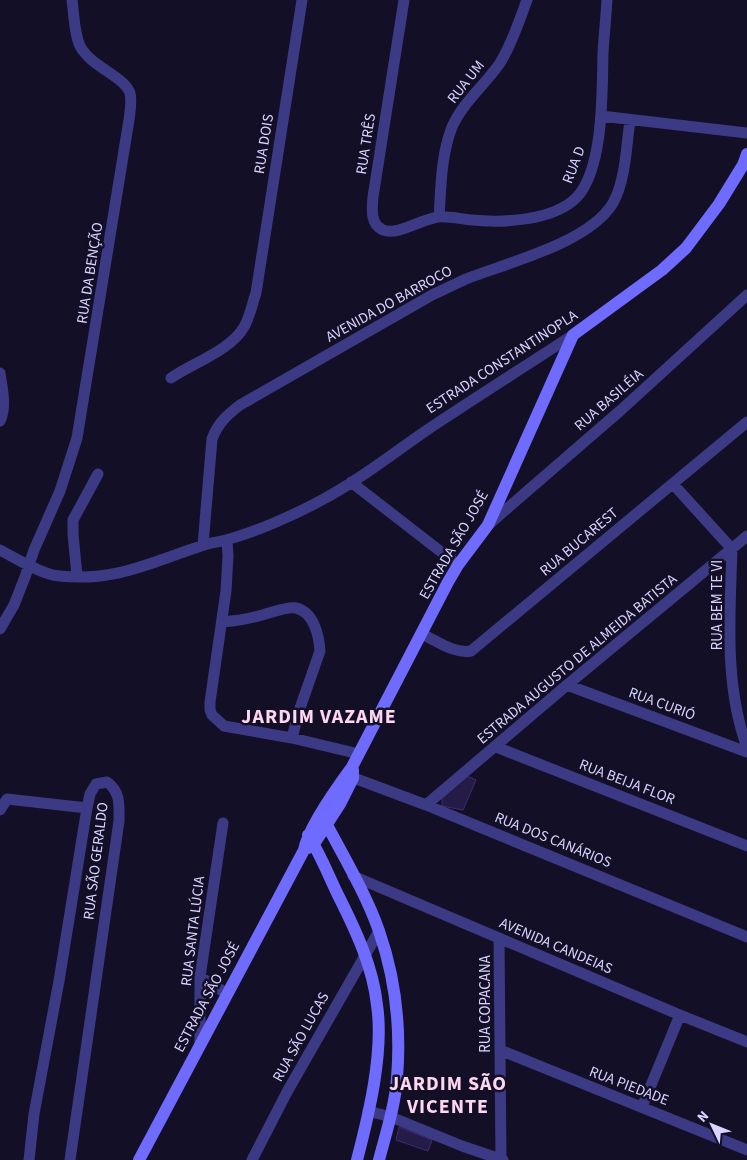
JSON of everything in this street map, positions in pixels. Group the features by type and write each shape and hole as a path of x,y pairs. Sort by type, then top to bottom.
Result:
{"street":[{"name":"RUA DA BENÇÃO","path":"0,629 14,604 60,491 80,427 131,104 130,94 123,82 96,64 80,45 75,28 72,0"},
{"name":"RUA DOIS","path":"171,378 226,345 239,335 245,325 256,293 302,0"},
{"name":"RUA TRÊS","path":"404,0 373,196 374,221 384,231 392,231 439,217"},
{"name":"RUA UM","path":"439,217 446,147 452,126 468,100 499,63 528,0"},
{"name":"RUA D","path":"439,217 503,221 530,218 562,208 577,197 590,172 597,147 601,116 607,0"},
{"path":"601,116 630,121 747,133"},
{"name":"AVENIDA DO BARROCO","path":"203,545 212,439 217,426 228,414 240,405 432,295 465,280 545,250 588,228 607,211 617,193 621,182 630,121"},
{"name":"ESTRADA CONSTANTINOPLA","path":"29,565 50,574 95,578 119,574 203,545 227,540 285,518 320,501 573,335 662,270 686,248 707,222 746,164"},
{"name":"RUA BASILÉIA","path":"488,525 628,404 747,295"},
{"name":"ESTRADA SÃO JOSÉ","path":"139,1160 226,993 308,843 324,820 351,773 359,754 458,565 488,525 573,335"},
{"path":"0,373 3,406 3,415 0,421"},
{"name":"RUA BUCAREST","path":"422,634 461,652 471,651 747,422"},
{"path":"77,576 73,520 98,474"},
{"path":"351,482 458,565"},
{"name":"RUA BEM TE VI","path":"673,484 732,549 731,636 733,673 738,712 747,748"},
{"name":"ESTRADA AUGUSTO DE ALMEIDA BATISTA","path":"426,805 747,536"},
{"path":"227,540 228,556 222,622 210,710 224,726 292,738 359,754"},
{"path":"0,550 29,565"},
{"path":"222,622 296,608 303,611 315,626 320,651 299,711 292,738"},
{"name":"RUA CURIÓ","path":"567,685 747,752"},
{"name":"RUA BEIJA FLOR","path":"496,747 747,846"},
{"name":"RUA DOS CANÁRIOS","path":"351,773 747,937"},
{"name":"RUA SÃO GERALDO","path":"29,1160 34,1114 60,981 87,808 90,794 96,784 107,782 117,792 119,798 119,822 70,1160"},
{"path":"0,810 7,799 87,808"},
{"path":"324,820 354,876 379,931 392,982 398,1032 397,1078 391,1116 379,1160"},
{"name":"RUA SANTA LÚCIA","path":"200,1044 200,977 223,823"},
{"path":"308,843 350,918 364,954 378,1005 379,1028 374,1079 357,1160"},
{"name":"AVENIDA CANDEIAS","path":"354,876 747,1042"},
{"name":"RUA SÃO LUCAS","path":"252,1160 287,1092 364,954 379,931"},
{"name":"RUA COPACANA","path":"500,939 502,1160"},
{"path":"200,977 226,993"},
{"path":"642,1107 680,1015"},
{"name":"RUA PIEDADE","path":"500,1050 747,1150"},
{"path":"368,1111 391,1116 462,1146 502,1160"}],"building":[{"path":"467,776 476,780 463,810 442,806 442,798"},
{"path":"399,1127 432,1140 428,1151 396,1140"}],"district":[{"name":"JARDIM VAZAME","path":"319,717"},
{"name":"JARDIM SÃO VICENTE","path":"448,1096"}]}
